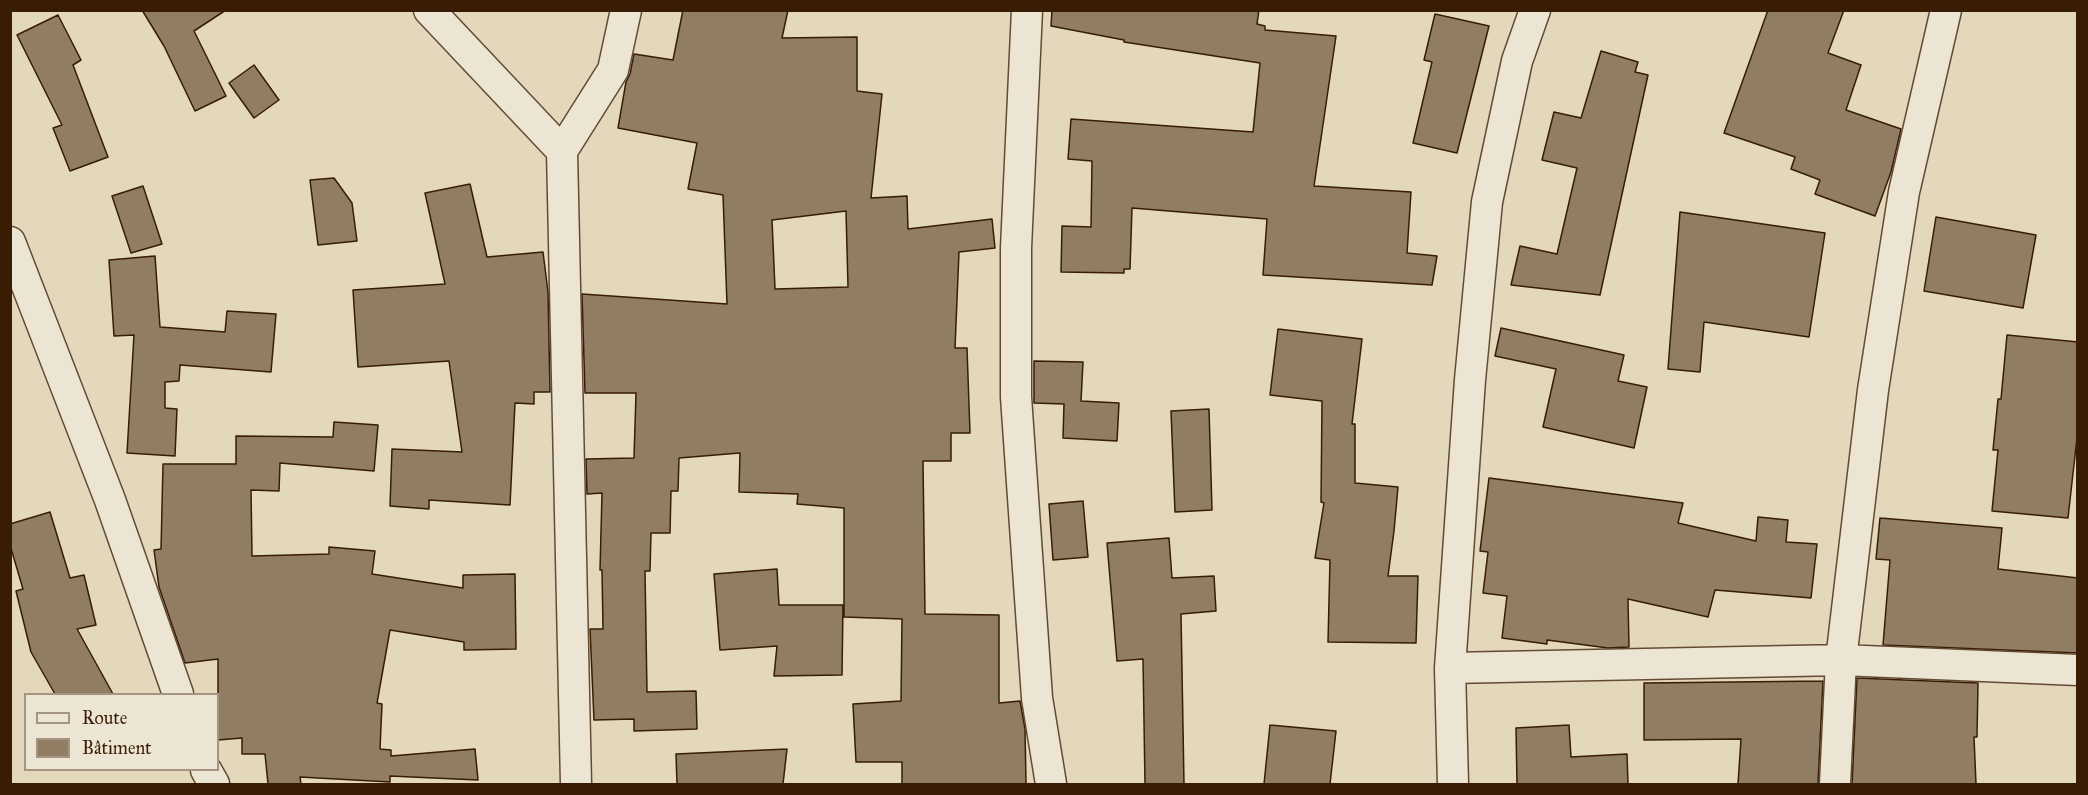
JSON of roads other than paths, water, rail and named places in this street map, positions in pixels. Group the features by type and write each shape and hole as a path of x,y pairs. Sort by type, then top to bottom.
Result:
{"street":[{"path":"429,10 562,151"},
{"path":"576,784 562,151 613,70 626,10"},
{"path":"1027,10 1016,248 1016,398 1037,698 1051,784"},
{"path":"1453,784 1450,668 1470,380 1487,202 1517,61 1535,10"},
{"path":"1835,784 1841,660 1873,390 1904,192 1946,10"},
{"path":"10,242 110,500 178,693"},
{"path":"1450,668 1841,660 2078,670"}]}
